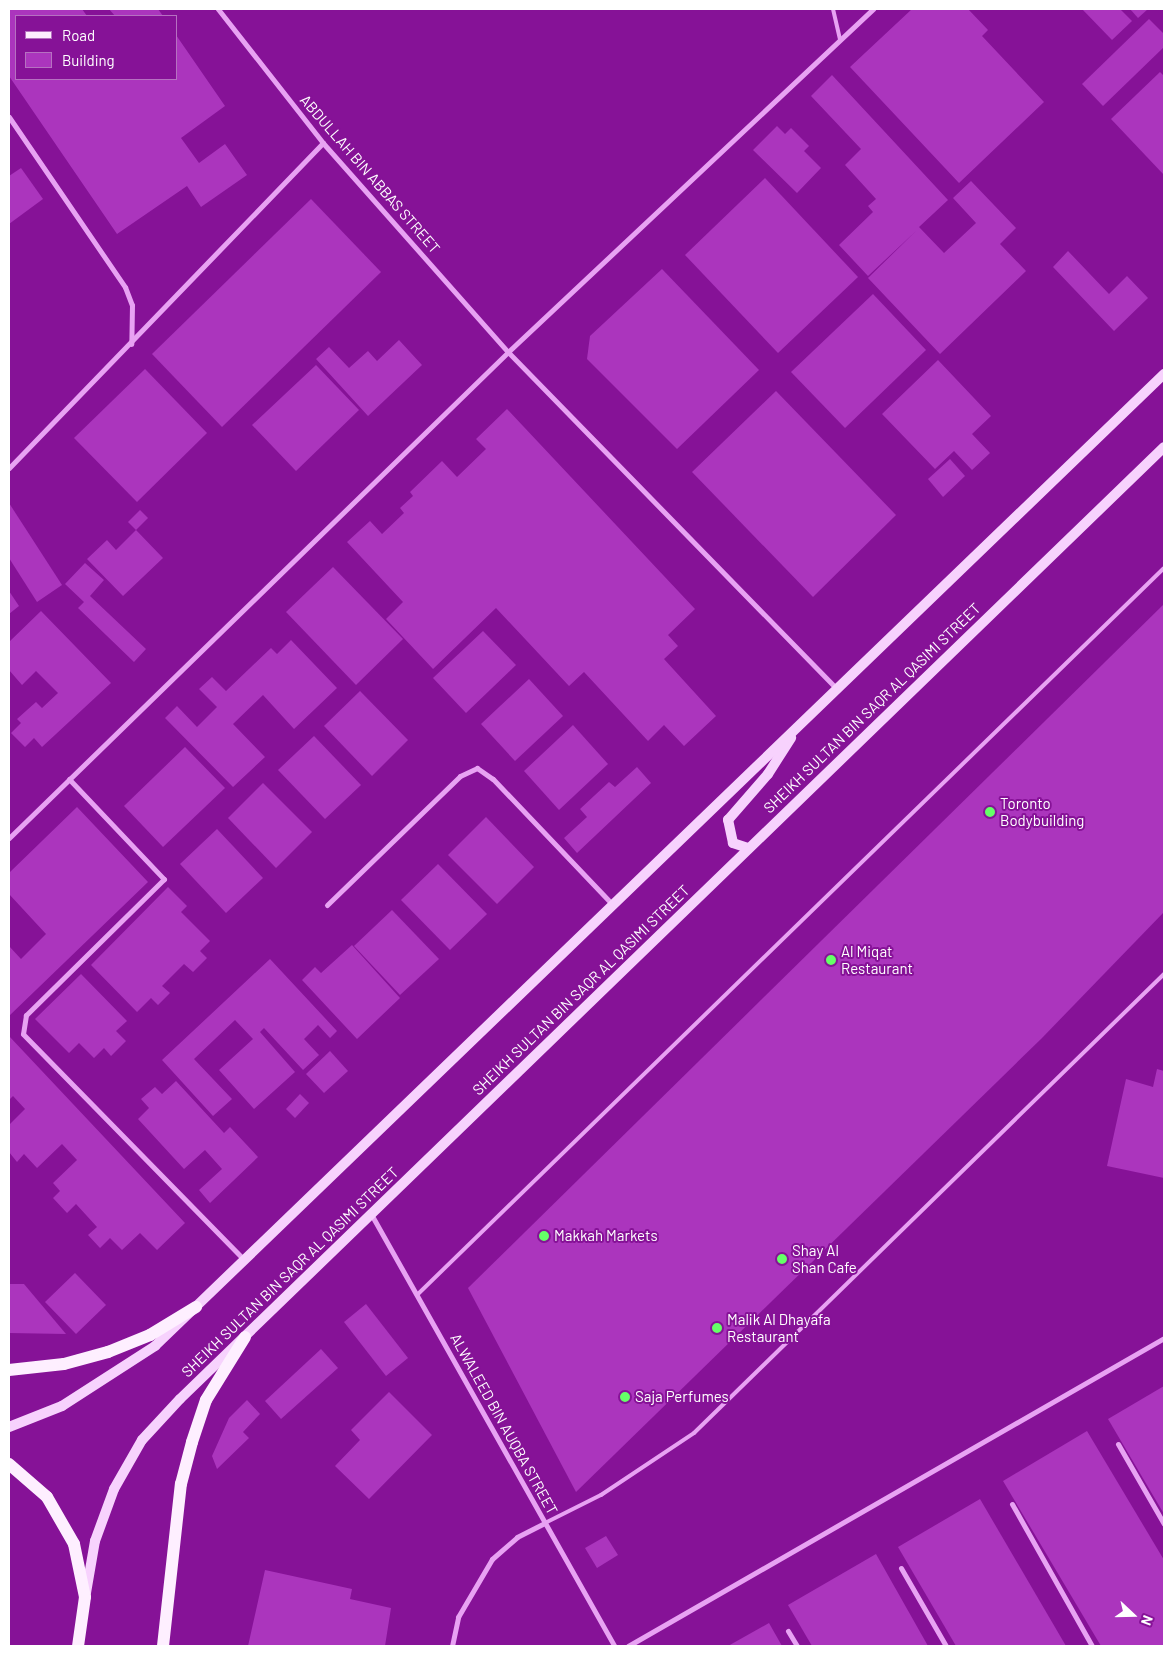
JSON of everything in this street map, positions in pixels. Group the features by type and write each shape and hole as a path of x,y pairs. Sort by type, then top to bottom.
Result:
{"main road":[{"path":"9,1427 62,1406 110,1378 156,1346 1164,374"},
{"name":"SHEIKH SULTAN BIN SAQR AL QASIMI STREET","path":"85,1597 94,1541 110,1498 142,1440 371,1214 1164,447"},
{"path":"748,848 733,843 728,820 768,774 796,729"},
{"path":"9,1370 64,1364 108,1352 150,1335 196,1307"},
{"path":"163,1646 181,1484 192,1442 206,1400 245,1337"},
{"path":"9,1464 47,1497 74,1544 85,1597 84,1646"},
{"path":"78,1646 84,1626"}],"street":[{"name":"ABDULLAH BIN ABBAS STREET","path":"218,9 323,143 508,352 837,689"},
{"path":"9,838 508,352 873,9"},
{"path":"9,117 125,287 132,305 131,344"},
{"path":"9,468 131,344 323,143"},
{"path":"327,905 460,776 477,768 493,779 614,905"},
{"path":"69,779 164,879 26,1015 23,1034 245,1260"},
{"name":"ALWALEED BIN AUQBA STREET","path":"371,1214 614,1646"},
{"path":"628,1646 1164,1338"},
{"path":"1118,1444 1164,1524"},
{"path":"1012,1504 1092,1646"},
{"path":"452,1646 469,1594 492,1559 517,1537 545,1523"},
{"path":"901,1568 946,1646"},
{"path":"788,1631 797,1646"}],"lane":[{"path":"832,9 840,39"},
{"path":"417,1295 1164,568"},
{"path":"545,1523 601,1495 694,1433 1164,974"}],"building":[{"path":"9,9 82,9 86,15 15,15 15,80 178,80 178,38 225,106 181,138 199,163 225,144 247,175 201,207 187,186 117,234 9,76"},
{"path":"109,9 158,9 162,15 114,15"},
{"path":"912,9 968,9 988,30 982,36 1044,102 959,183 850,67"},
{"path":"1082,9 1120,9 1132,21 1112,40"},
{"path":"1130,9 1148,9 1138,18"},
{"path":"1149,19 1164,34 1164,47 1103,106 1082,84"},
{"path":"1160,72 1164,76 1164,175 1111,119"},
{"path":"832,75 948,200 919,227 944,253 976,223 953,198 971,181 1016,228 1000,244 1026,271 940,354 868,278 916,231 868,276 839,245 873,212 868,206 876,199 845,165 861,149 811,96"},
{"path":"777,126 785,134 791,128 809,146 804,151 821,168 797,193 753,150"},
{"path":"21,168 43,199 9,224 9,176"},
{"path":"765,178 858,277 778,353 685,255"},
{"path":"311,199 381,272 222,427 152,354"},
{"path":"1068,251 1109,294 1127,276 1148,298 1114,331 1053,267"},
{"path":"662,269 759,370 677,449 587,359 590,336"},
{"path":"873,294 926,350 845,428 791,372"},
{"path":"399,340 422,365 368,416 316,359 329,347 349,368 368,351 377,361"},
{"path":"938,360 991,416 972,434 990,453 972,470 954,451 935,469 882,414"},
{"path":"316,365 359,410 296,471 252,425"},
{"path":"145,369 207,433 137,502 74,438"},
{"path":"776,391 896,515 813,597 692,472"},
{"path":"507,409 695,609 668,635 678,646 664,659 716,716 684,746 664,725 648,741 584,672 569,686 496,608 433,669 386,619 403,602 347,542 370,521 382,534 404,513 400,508 413,496 410,492 442,461 457,477 486,449 476,439"},
{"path":"950,459 965,476 943,497 928,479"},
{"path":"9,503 62,585 37,602 9,558"},
{"path":"140,510 148,518 136,530 128,522"},
{"path":"136,530 163,558 123,596 87,559 107,540 116,550"},
{"path":"85,563 104,580 90,596 146,649 134,662 78,608 84,602 65,584"},
{"path":"333,567 403,639 356,685 286,612"},
{"path":"9,591 19,606 9,614"},
{"path":"1164,604 1164,912 1042,1038 576,1492 468,1288"},
{"path":"41,611 111,683 42,747 34,738 25,747 11,733 21,723 17,719 36,702 42,708 58,693 36,671 22,685 9,670 9,642"},
{"path":"483,631 516,665 466,713 433,678"},
{"path":"291,640 337,688 294,729 263,695 233,724 265,757 233,787 165,718 177,706 197,727 217,707 199,689 212,677 226,691 271,648 277,654"},
{"path":"529,679 563,716 515,761 481,724"},
{"path":"360,691 408,740 372,776 324,726"},
{"path":"573,725 608,764 559,810 524,771"},
{"path":"314,736 361,785 325,819 278,770"},
{"path":"185,747 225,788 163,847 124,806"},
{"path":"637,767 651,783 577,853 564,838 587,817 580,809 609,782 615,787"},
{"path":"263,783 312,832 276,868 228,818"},
{"path":"77,807 148,882 9,1016 9,946 21,959 46,934 9,894 9,873"},
{"path":"486,817 534,867 497,904 448,855"},
{"path":"217,829 263,878 226,913 180,864"},
{"path":"438,864 487,914 450,950 401,900"},
{"path":"168,887 187,906 181,912 210,941 200,951 207,958 193,972 184,964 162,986 170,993 158,1005 151,998 137,1012 91,965"},
{"path":"392,910 439,959 400,995 354,946"},
{"path":"352,945 400,998 357,1039 302,980 315,967 321,973"},
{"path":"270,959 337,1031 330,1038 318,1025 304,1039 319,1055 303,1070 264,1028 260,1032 295,1072 254,1109 219,1070 253,1039 235,1020 194,1059 232,1099 213,1116 162,1060"},
{"path":"81,974 127,1021 116,1031 126,1041 111,1056 104,1048 94,1058 79,1043 69,1053 35,1019"},
{"path":"9,1036 185,1223 157,1250 140,1233 122,1250 110,1238 100,1248 88,1235 97,1227 76,1204 67,1213 53,1198 60,1191 53,1183 77,1160 62,1144 37,1168 24,1154 17,1162 9,1152 9,1125 25,1109 13,1096 9,1100"},
{"path":"330,1051 348,1071 324,1093 306,1074"},
{"path":"1157,1069 1164,1071 1164,1178 1107,1166 1126,1079 1153,1087"},
{"path":"176,1081 224,1133 230,1127 258,1157 210,1203 199,1190 222,1169 205,1150 184,1169 138,1119 149,1108 141,1099 155,1087 162,1094"},
{"path":"300,1094 309,1103 295,1118 286,1109"},
{"path":"75,1273 106,1305 76,1334 45,1302"},
{"path":"9,1284 24,1284 66,1334 9,1333"},
{"path":"366,1304 408,1358 386,1376 344,1322"},
{"path":"321,1349 338,1368 281,1419 265,1401"},
{"path":"1164,1386 1164,1514 1108,1419"},
{"path":"389,1392 432,1435 369,1499 335,1466 360,1440 351,1430"},
{"path":"247,1400 260,1414 243,1432 249,1438 217,1469 212,1456 229,1418"},
{"path":"1087,1431 1164,1560 1164,1646 1101,1646 1003,1481"},
{"path":"980,1499 1066,1646 956,1646 898,1547"},
{"path":"606,1536 618,1555 597,1568 585,1548"},
{"path":"876,1554 928,1646 812,1646 788,1605"},
{"path":"265,1570 352,1589 350,1599 391,1608 385,1646 248,1646"},
{"path":"769,1623 782,1646 728,1646"}],"place":[{"name":"Toronto Bodybuilding","path":"990,812"},
{"name":"Al Miqat Restaurant","path":"831,960"},
{"name":"Makkah Markets","path":"544,1236"},
{"name":"Shay Al Shan Cafe","path":"782,1259"},
{"name":"Malik Al Dhayafa Restaurant","path":"717,1328"},
{"name":"Saja Perfumes","path":"625,1397"}]}
